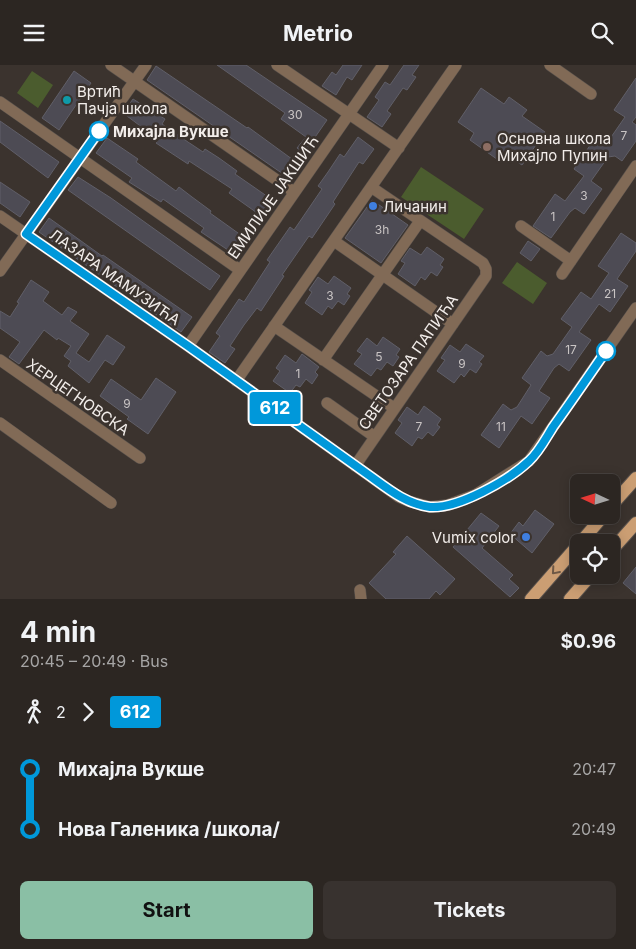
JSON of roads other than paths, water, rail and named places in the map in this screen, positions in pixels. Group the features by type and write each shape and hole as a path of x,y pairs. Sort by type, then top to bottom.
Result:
{"main road":[{"path":"620,496 636,478"},
{"path":"620,541 636,523"},
{"path":"587,534 596,524"},
{"path":"530,599 570,553"},
{"path":"570,599 583,584"}],"street":[{"path":"111,65 294,192"},
{"path":"0,271 146,65"},
{"path":"277,65 399,148"},
{"name":"ЕМИЛИЈЕ ЈАКШИЋ","path":"188,346 383,65"},
{"path":"236,381 456,65"},
{"path":"550,65 591,94"},
{"path":"0,102 240,270"},
{"path":"562,274 636,166"},
{"path":"324,360 420,221 371,187"},
{"name":"ЛАЗАРА МАМУЗИЋА","path":"0,216 188,346"},
{"name":"СВЕТОЗАРА ПАПИЋА","path":"355,466 486,276 486,267 483,263 420,221"},
{"path":"521,226 570,261"},
{"path":"334,241 453,324"},
{"path":"188,346 399,497 430,507 462,501 486,489 523,465 534,454 636,308"},
{"path":"274,326 394,408"},
{"name":"ХЕРЦЕГНОВСКА","path":"0,360 140,458"},
{"path":"327,403 375,437"},
{"path":"0,423 111,503"}],"place":[{"name":"Вртић Пачја школа","path":"67,100"},
{"name":"Михајла Вукше","path":"99,131"},
{"name":"Основна школа Михајло Пупин","path":"487,147"},
{"name":"Личанин","path":"373,206"},
{"name":"Vumix color","path":"526,537"}]}
